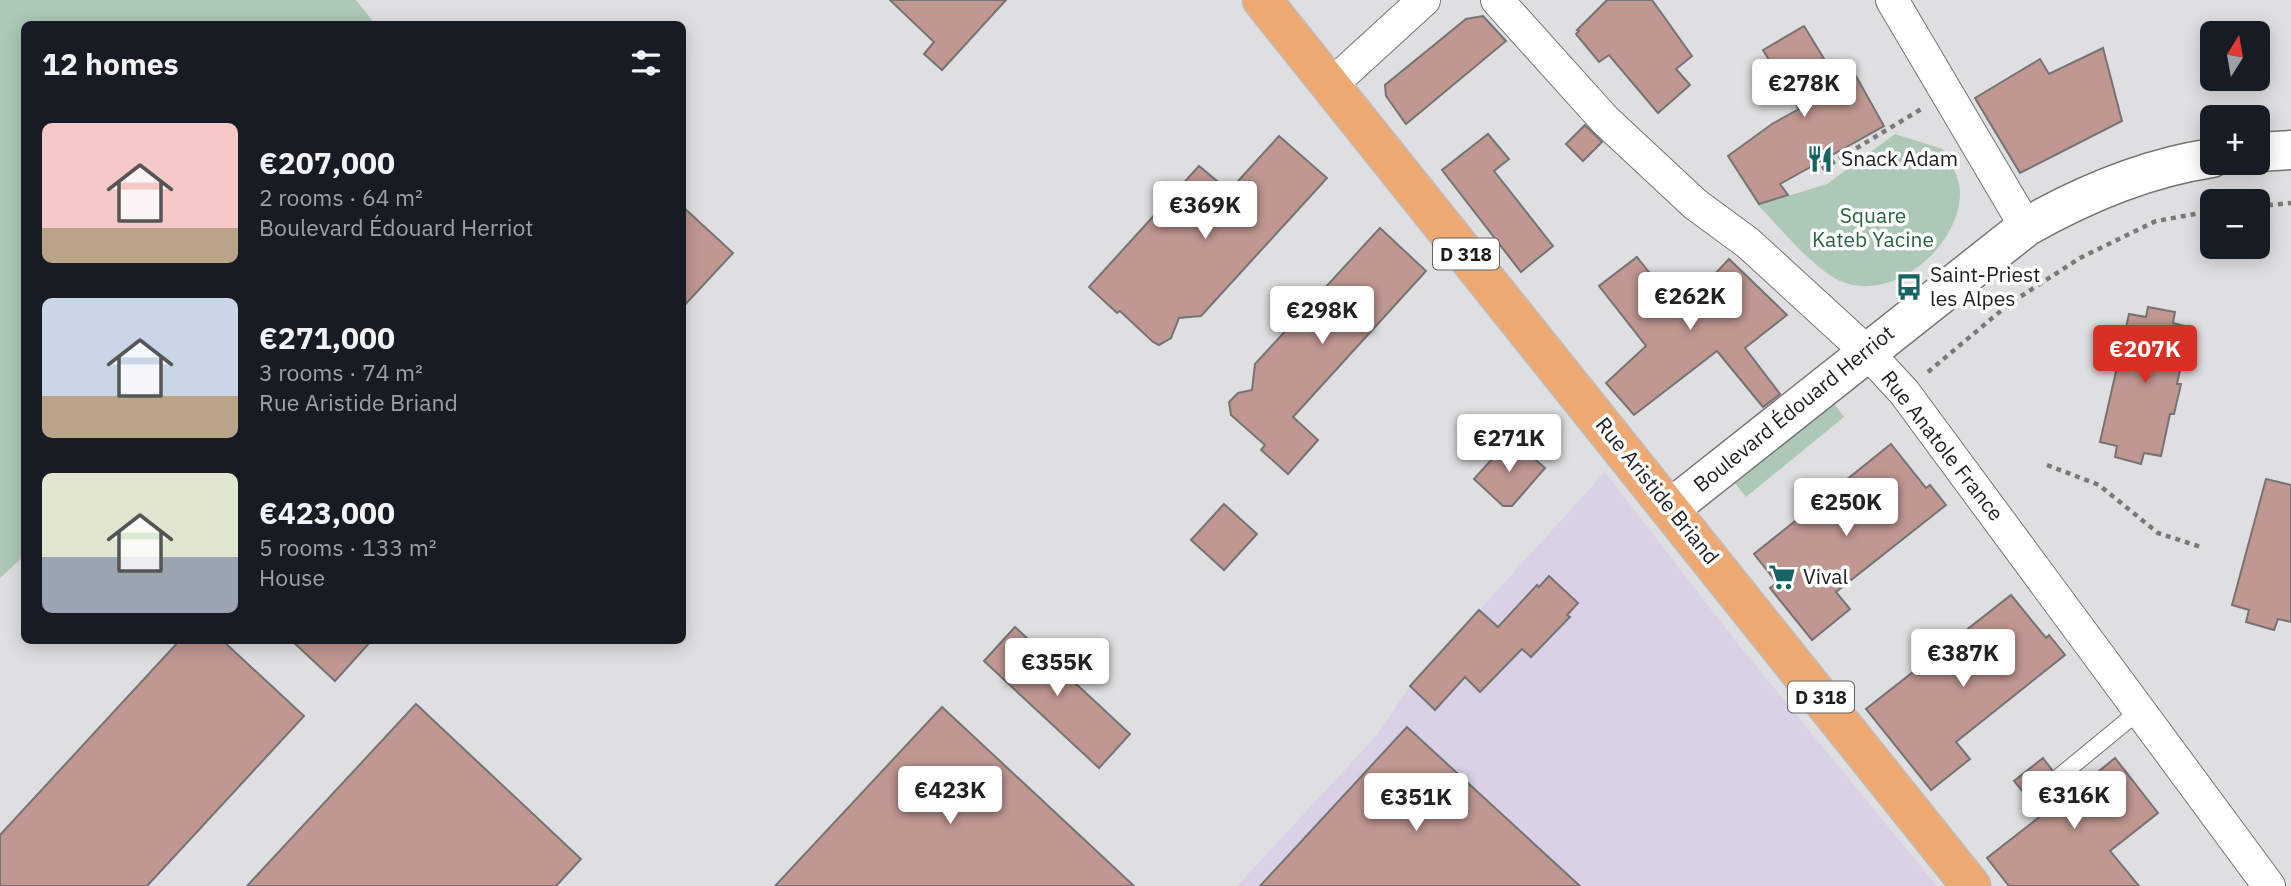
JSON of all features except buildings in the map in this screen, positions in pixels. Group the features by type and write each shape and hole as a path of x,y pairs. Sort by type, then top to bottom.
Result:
{"main road":[{"name":"Rue Aristide Briand","path":"1262,0 1971,886"},
{"path":"2270,151 2291,150"},
{"name":"Boulevard Édouard Herriot","path":"1671,508 2026,227 2056,210 2123,180 2200,161"}],"street":[{"path":"1329,86 1424,0"},
{"name":"Rue Anatole France","path":"1497,0 1605,120 1695,204 1748,243 1867,352 1904,392 2269,886"},
{"path":"1892,0 2026,227"}],"lane":[{"path":"2060,776 2139,711"}],"path":[{"path":"1822,169 1947,94"},
{"path":"2270,205 2291,203"},
{"path":"1904,392 2009,304 2080,258 2156,221 2200,213"},
{"path":"2048,465 2099,485 2158,533 2201,547"}],"shaded area":[{"path":"1605,472 1734,639 1937,886 1237,886 1376,736 1410,686"}],"green space":[{"path":"0,0 356,0 373,21 21,21 21,559 0,578"},
{"name":"Square Kateb Yacine","path":"1895,134 1943,149 1958,181 1960,193 1957,213 1949,232 1920,266 1881,284 1860,286 1840,281 1808,257 1758,205 1827,184"},
{"path":"1833,402 1844,417 1746,497 1734,482"}],"place":[{"name":"Snack Adam","path":"1820,159"},
{"name":"Saint-Priest les Alpes","path":"1909,287"},
{"name":"Vival","path":"1782,577"}]}
